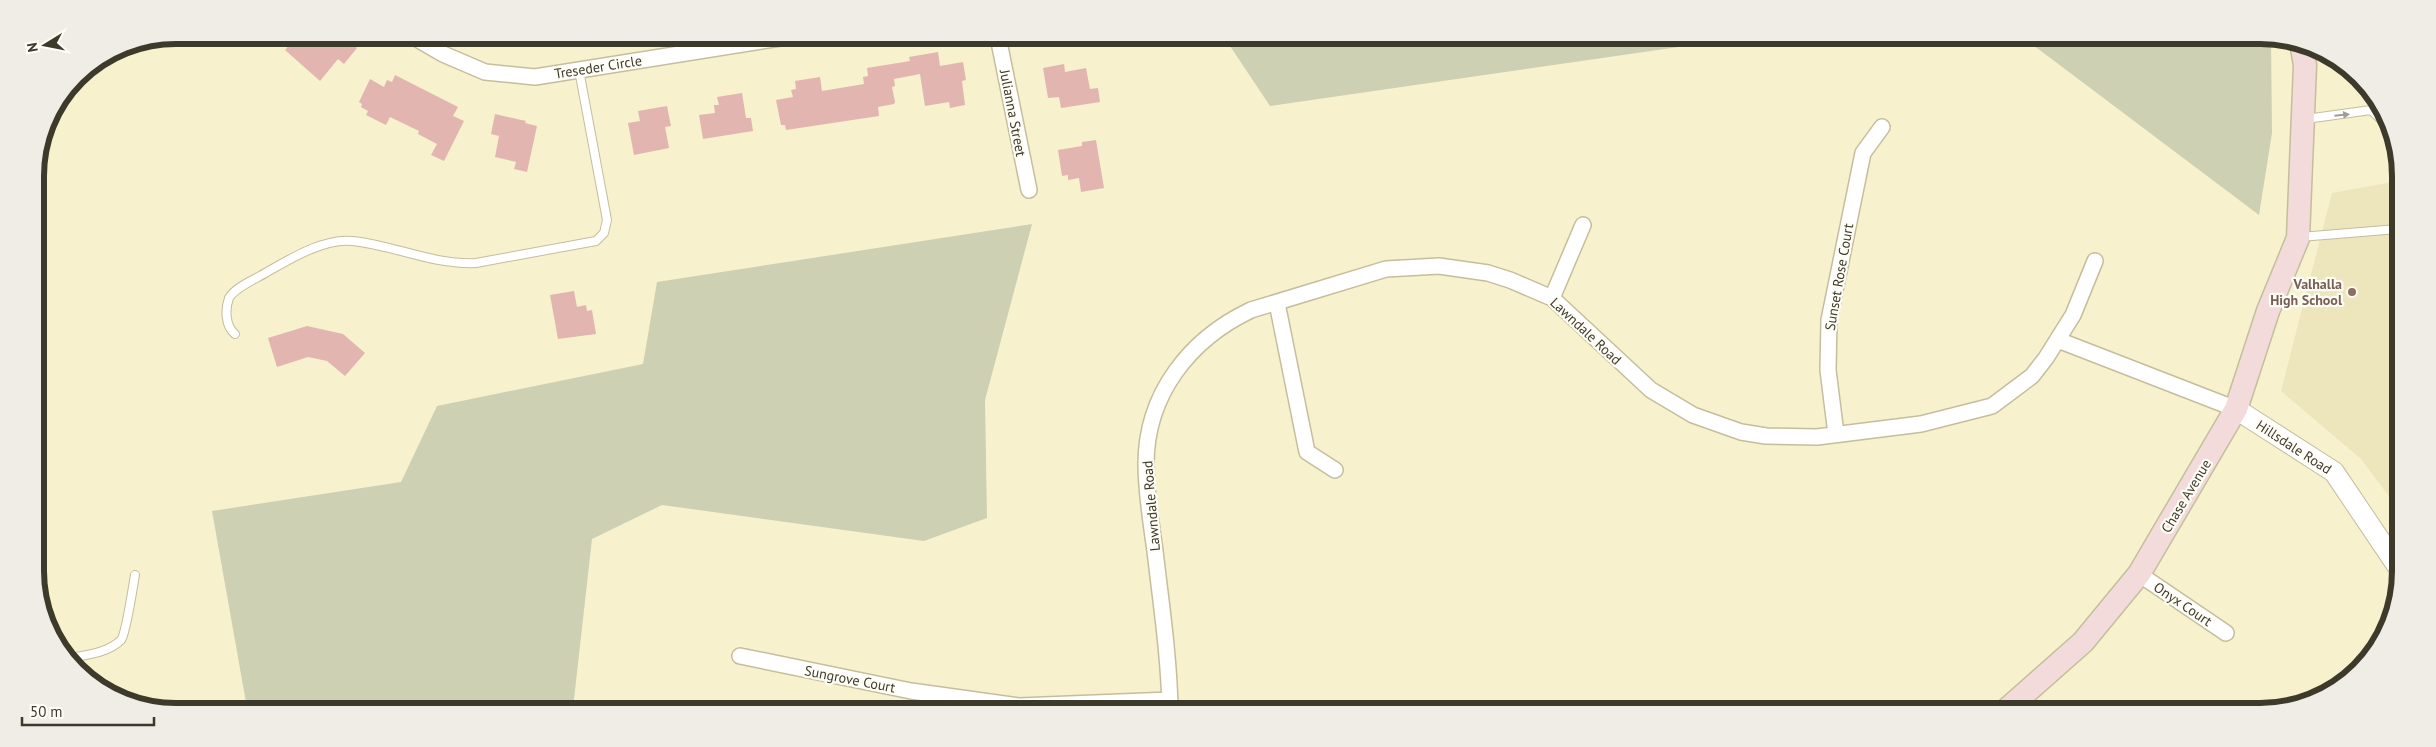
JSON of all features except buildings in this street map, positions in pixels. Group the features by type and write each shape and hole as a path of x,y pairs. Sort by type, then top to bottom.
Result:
{"main road":[{"path":"2298,238 2304,119 2305,65 2303,51"},
{"name":"Chase Avenue","path":"2014,703 2083,642 2139,574 2236,410 2268,311 2298,238"}],"street":[{"name":"Treseder Circle","path":"426,44 443,54 486,72 535,77 743,44"},
{"name":"Julianna Street","path":"999,44 1029,190"},
{"name":"Sunset Rose Court","path":"1836,434 1828,370 1829,320 1864,153 1882,127"},
{"path":"1552,298 1582,225"},
{"name":"Lawndale Road","path":"1170,703 1168,656 1146,482 1146,455 1152,422 1167,384 1177,368 1203,340 1234,318 1386,269 1412,266 1439,266 1488,273 1552,298 1651,390 1693,415 1732,430 1791,438 1922,424 1992,406 2032,376 2058,340 2073,315 2095,261"},
{"path":"1277,303 1307,452 1335,470"},
{"path":"2058,340 2236,410"},
{"name":"Hillsdale Road","path":"2236,410 2334,472 2392,558"},
{"name":"Onyx Court","path":"2139,574 2226,634"},
{"name":"Sungrove Court","path":"740,656 911,691 998,703"}],"lane":[{"path":"235,334 230,330 226,318 230,297 242,287 270,271 324,245 351,240 457,264 476,263 596,241 604,233 606,220 579,70"},
{"path":"2304,119 2371,110"},
{"path":"2371,110 2379,118"},
{"path":"2298,238 2392,230"},
{"path":"75,657 96,653 114,646 123,638 135,575"}],"shaded area":[{"name":"Valhalla High School","path":"2392,182 2392,500 2361,459 2281,391 2332,193"}],"green space":[{"path":"1229,44 1699,44 1270,106"},
{"path":"2032,44 2271,45 2272,133 2259,215"},
{"path":"1032,224 985,400 987,518 924,541 662,505 592,539 574,703 246,703 212,511 401,482 437,406 643,364 657,282"}],"place":[{"name":"Valhalla High School","path":"2352,292"}]}
